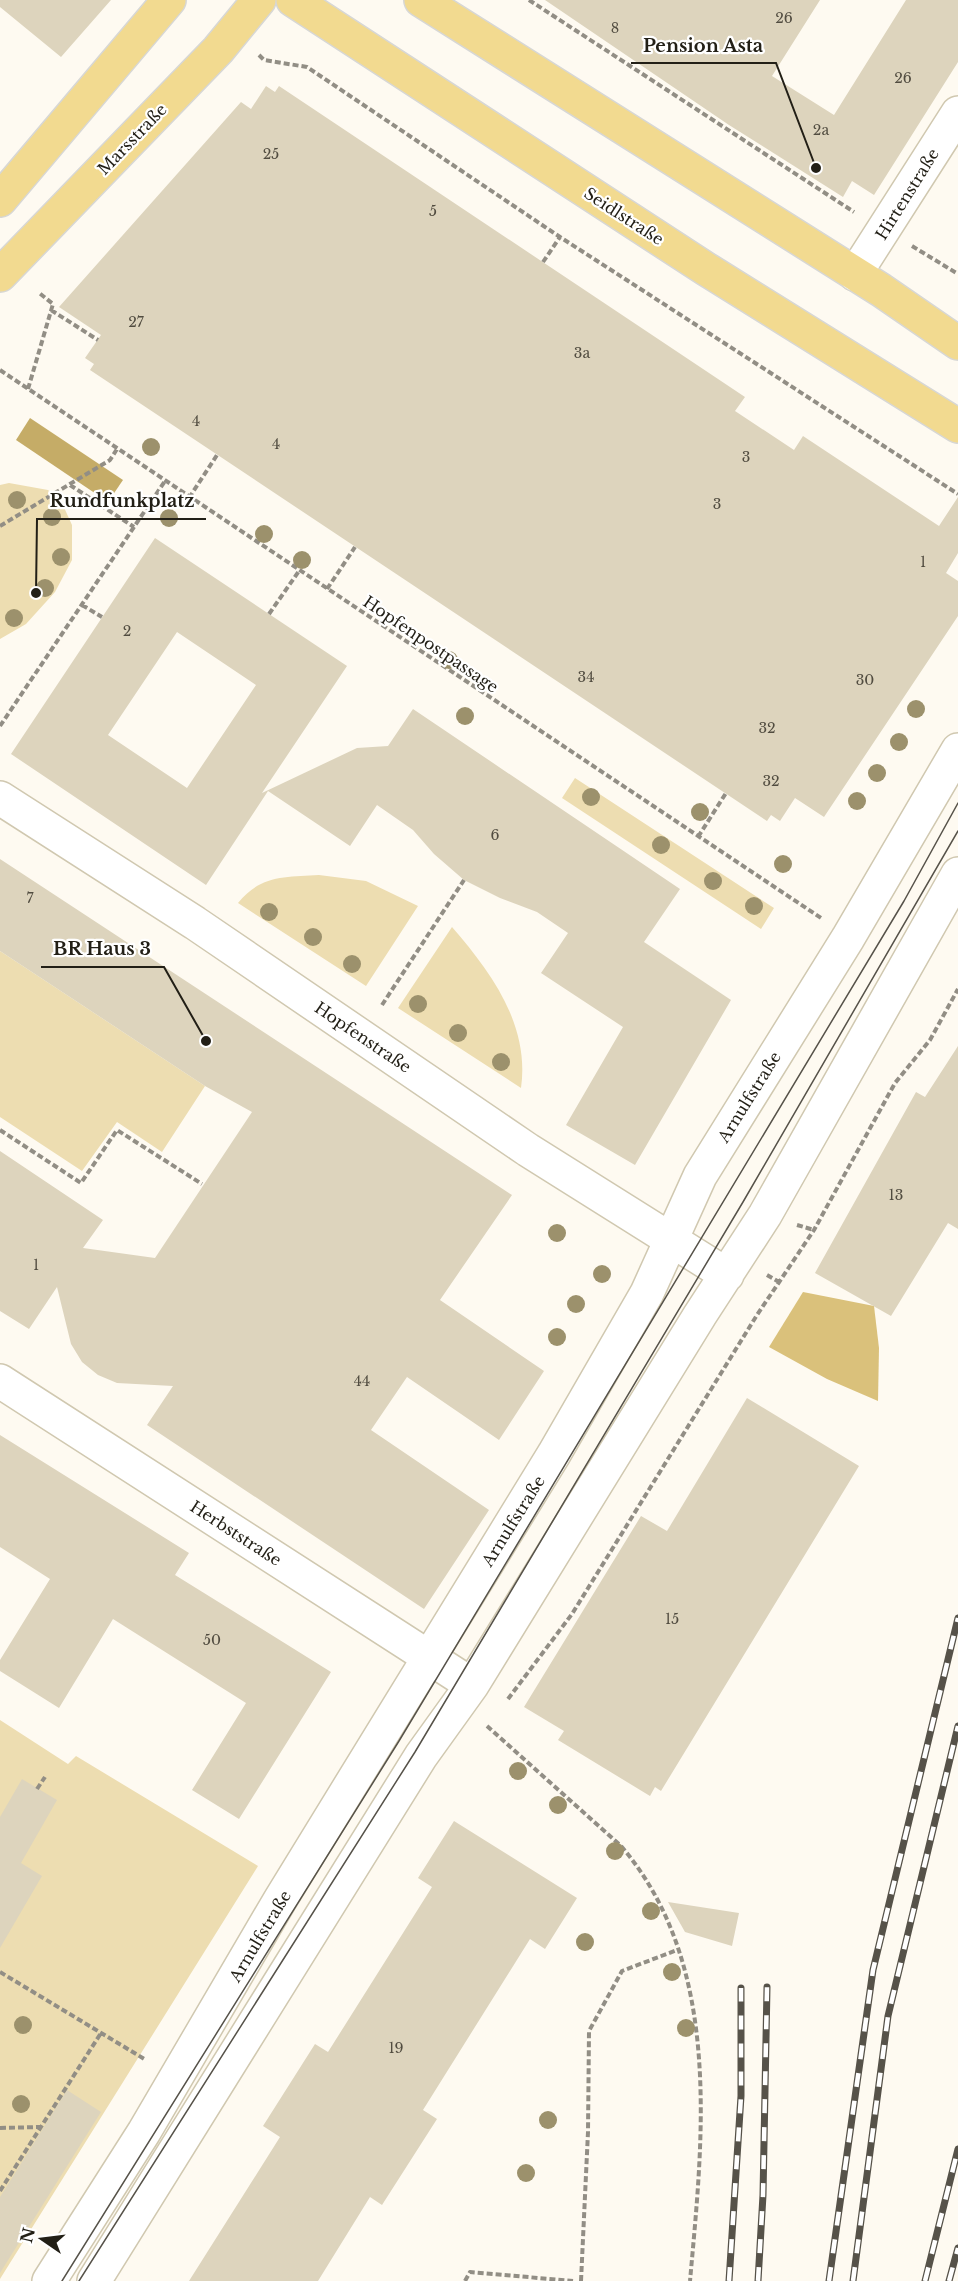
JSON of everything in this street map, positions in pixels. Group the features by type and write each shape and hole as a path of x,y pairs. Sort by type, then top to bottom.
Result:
{"main road":[{"path":"0,200 169,0"},
{"name":"Marsstraße","path":"0,274 232,34 259,0"},
{"name":"Seidlstraße","path":"293,0 706,269 958,426"},
{"path":"421,0 855,274 958,343"}],"street":[{"name":"Hirtenstraße","path":"855,274 958,113"},
{"name":"Arnulfstraße","path":"49,2281 144,2132 280,1900 560,1444 646,1293 700,1176 848,938 958,750"},
{"name":"Hopfenstraße","path":"0,798 195,923 528,1150 727,1275"},
{"path":"94,2281 422,1756 472,1685 765,1215 958,874"},
{"name":"Herbststraße","path":"0,1381 472,1685"}],"path":[{"path":"529,0 838,204 885,229 958,274"},
{"path":"232,34 264,60 307,67 560,237 958,494"},
{"path":"543,262 560,237"},
{"path":"28,389 53,304 38,292"},
{"path":"51,310 98,340"},
{"name":"Hopfenpostpassage","path":"0,370 848,938"},
{"path":"0,526 110,460 117,449"},
{"path":"189,498 217,455"},
{"path":"0,726 165,481"},
{"path":"70,485 134,527"},
{"path":"327,589 355,547"},
{"path":"269,614 299,571"},
{"path":"82,605 102,617"},
{"path":"698,837 726,793"},
{"path":"382,1005 464,880"},
{"path":"503,1705 552,1644 572,1614 757,1315 814,1230 895,1083 930,1040 958,989"},
{"path":"0,1130 81,1183 117,1130 202,1184"},
{"path":"491,1720 486,1727 621,1846 638,1865 662,1911 677,1950 693,2004 699,2072 700,2127 690,2281"},
{"path":"37,1789 45,1777"},
{"path":"581,2281 588,2132 589,2031 621,1971 677,1950"},
{"path":"0,1972 154,2065"},
{"path":"0,2191 101,2033"},
{"path":"0,2128 41,2127"},
{"path":"465,2281 470,2272 573,2281"},
{"path":"512,2281 514,2276"}],"shaded area":[{"path":"30,418 123,480 108,502 16,440"},
{"path":"9,483 48,490 62,503 72,525 72,560 55,592 26,624 0,639 0,485"},
{"path":"575,778 774,908 761,929 562,798"},
{"path":"319,875 366,881 418,906 366,986 238,903 255,887 265,882 285,877"},
{"path":"452,927 493,981 513,1021 520,1043 521,1088 398,1008"},
{"path":"0,951 205,1086 162,1152 117,1122 82,1171 0,1117"},
{"path":"803,1292 874,1306 879,1348 878,1401 827,1379 769,1347"},
{"path":"0,1720 68,1764 76,1756 258,1866 0,2279"}],"building":[{"path":"0,0 111,0 61,57 0,7"},
{"path":"545,0 820,0 772,76 834,115 906,0 958,0 958,62 874,195 852,181 843,197 729,125"},
{"path":"266,86 275,92 279,86 745,397 735,411 794,450 803,436 939,526 958,497 958,553 946,573 958,581 958,616 824,817 795,798 780,821 771,815 767,821 90,370 94,364 85,358 101,335 59,307 241,102 251,109"},
{"path":"155,538 347,666 262,793 357,748 388,746 413,709 680,889 644,942 731,1000 635,1165 566,1125 623,1027 541,973 568,933 537,912 500,898 464,880 434,854 413,830 377,805 350,846 268,791 206,885 11,754","holes":["177,632 256,685 187,788 108,735"]},
{"path":"0,859 512,1195 440,1300 544,1371 499,1440 407,1377 371,1430 489,1510 424,1609 147,1425 173,1386 117,1383 98,1375 82,1362 71,1344 57,1287 29,1329 0,1311 0,1151 103,1220 83,1248 155,1258 252,1112 205,1086 0,951"},
{"path":"958,1046 958,1229 948,1223 891,1316 815,1273 916,1092 925,1097"},
{"path":"747,1398 859,1466 661,1791 655,1787 650,1796 558,1740 564,1731 524,1707 641,1516 667,1531"},
{"path":"0,1435 189,1553 175,1575 331,1672 239,1819 192,1790 246,1703 113,1619 59,1708 0,1671 0,1660 50,1579 0,1547"},
{"path":"22,1779 57,1800 21,1863 42,1876 0,1948 0,1817"},
{"path":"454,1821 577,1898 545,1949 530,1939 423,2110 437,2119 382,2205 370,2197 318,2281 189,2281 280,2137 263,2126 315,2044 328,2052 432,1887 418,1878"},
{"path":"668,1902 739,1913 732,1946 685,1932"},
{"path":"67,2090 101,2112 0,2273 0,2197"}],"tram line":[{"path":"62,2281 399,1741 904,901 958,803"},
{"path":"79,2281 415,1752 743,1202 958,831"}],"railway":[{"path":"829,2281 873,1970 958,1618"},
{"path":"853,2281 888,2016 958,1726"},
{"path":"758,2281 763,2195 767,1987"},
{"path":"729,2281 741,2096 741,1988"},
{"path":"925,2281 958,2149"},
{"path":"949,2281 958,2248"}],"place":[{"name":"Pension Asta","path":"816,168"},
{"name":"Rundfunkplatz","path":"36,593"},
{"name":"BR Haus 3","path":"206,1041"}]}
